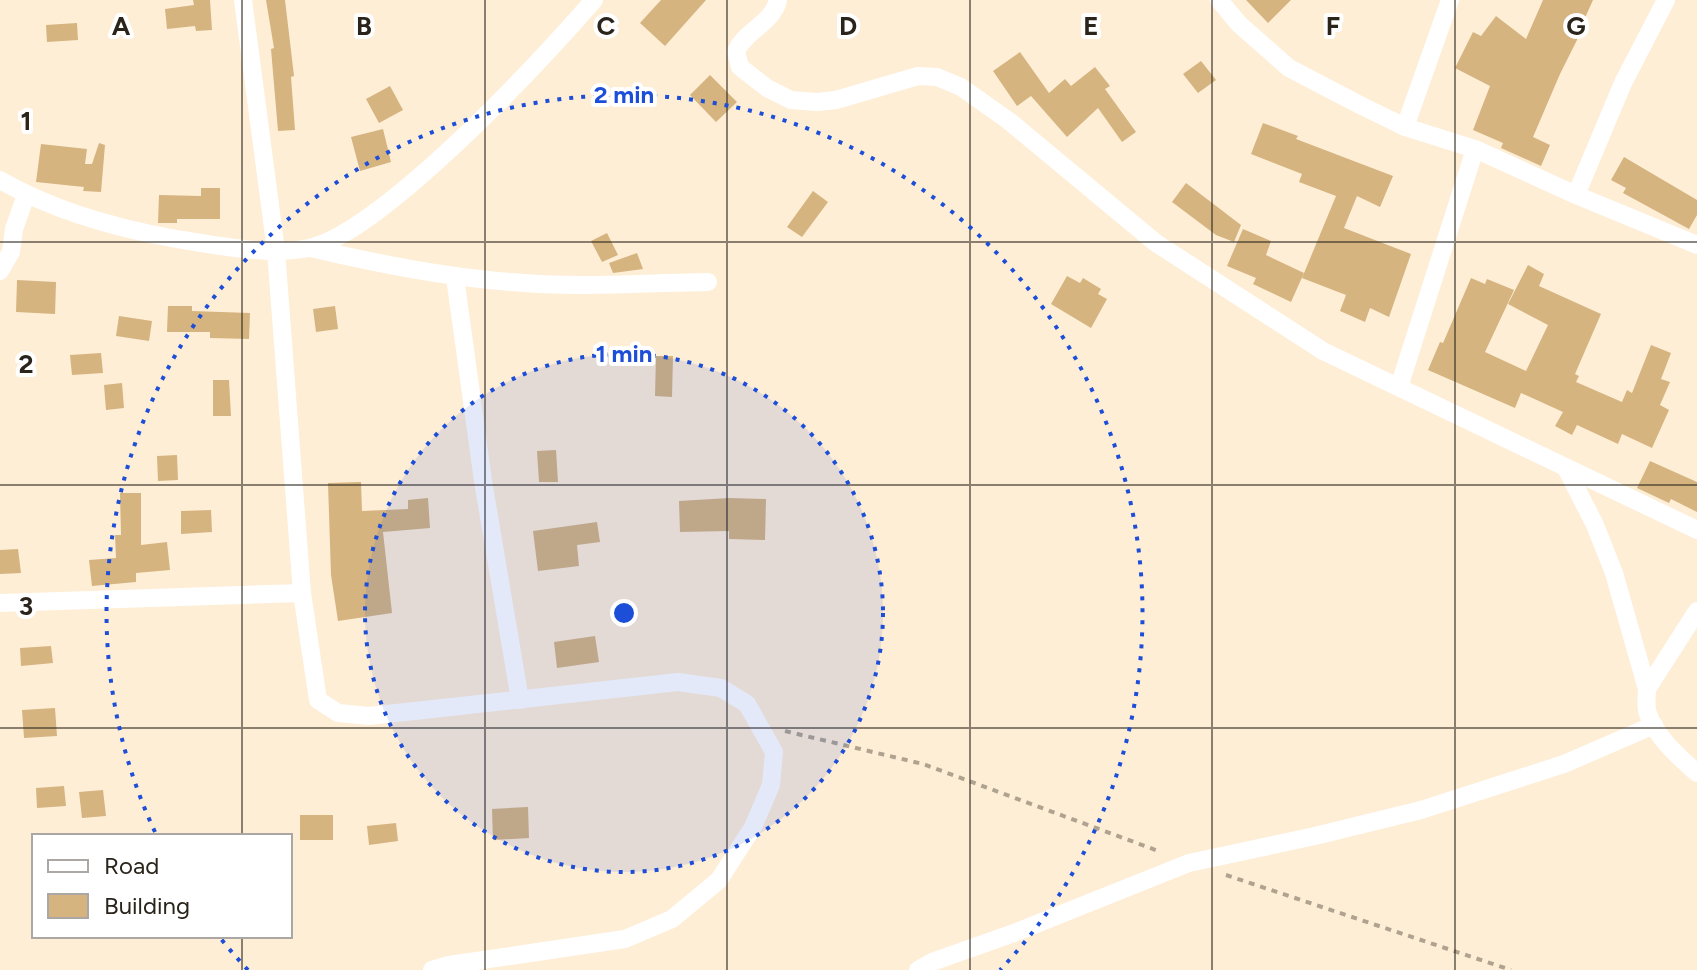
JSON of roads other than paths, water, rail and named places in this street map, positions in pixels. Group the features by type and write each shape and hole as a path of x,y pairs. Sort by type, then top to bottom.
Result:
{"street":[{"path":"243,0 276,251 302,593 318,700 338,713 369,716 678,682 721,688 747,704 774,752 771,785 753,827 719,880 672,919 625,939 432,970"},
{"path":"311,248 350,229 385,206 462,140 528,75 594,0"},
{"path":"778,0 774,13 740,43 736,51 740,67 767,88 791,100 817,102 872,91 918,76 937,77 961,87 1009,121 1156,243 1323,351 1697,530"},
{"path":"1219,0 1239,24 1289,68 1405,127 1475,149 1697,245"},
{"path":"1405,127 1450,0"},
{"path":"1576,195 1623,83 1666,0"},
{"path":"1399,387 1475,149"},
{"path":"0,180 26,195 130,231 196,242 276,251 311,248 455,277 566,284 708,282"},
{"path":"0,271 11,252 14,229 26,195"},
{"path":"455,277 483,481 520,700"},
{"path":"1567,470 1595,525 1614,573 1647,689 1648,715 1677,756 1697,773"},
{"path":"0,603 302,593"},
{"path":"1647,689 1697,611"},
{"path":"918,970 1189,863 1421,810 1564,764 1654,725"}]}
